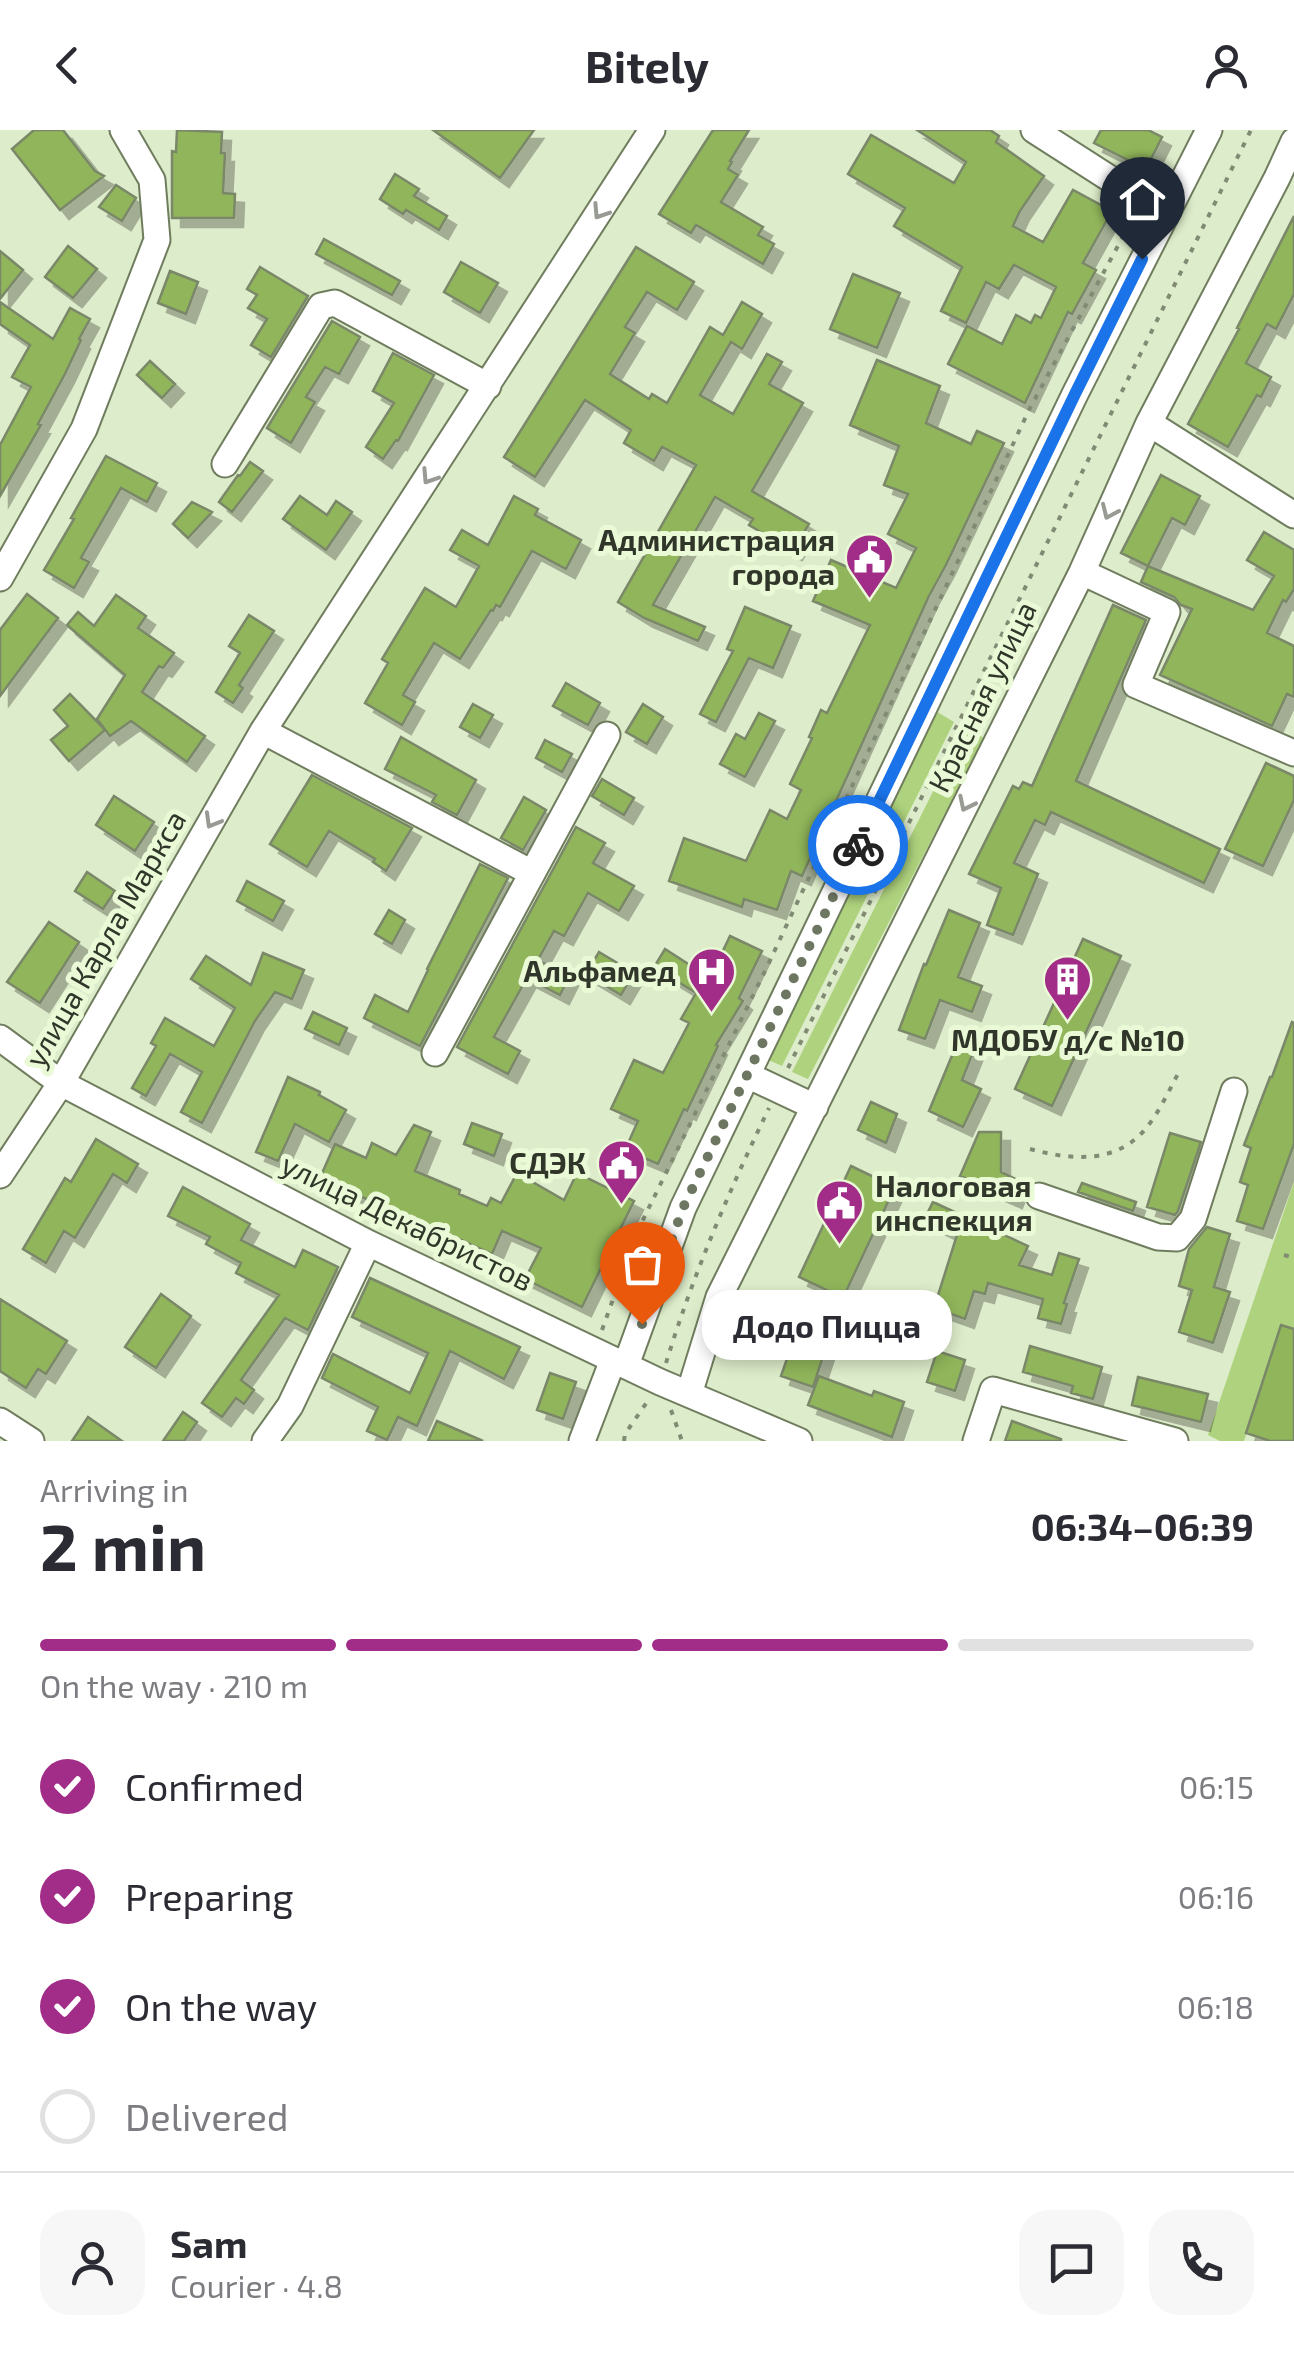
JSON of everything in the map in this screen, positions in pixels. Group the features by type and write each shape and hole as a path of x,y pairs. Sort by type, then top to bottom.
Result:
{"street":[{"path":"0,578 84,429 158,240 152,180 123,130"},
{"name":"улица Карла Маркса","path":"0,1175 62,1083 263,731 652,130"},
{"path":"1034,130 1154,208"},
{"name":"Красная улица","path":"582,1441 611,1358 1075,394 1154,208 1209,130"},
{"name":"Красная улица","path":"689,1394 719,1297 1082,572 1149,423 1286,183 1294,141"},
{"path":"225,464 322,306 335,303 488,386"},
{"path":"1149,423 1294,515"},
{"path":"1082,572 1167,612 1136,685 1294,752"},
{"path":"263,731 532,874"},
{"path":"435,1053 607,735"},
{"name":"улица Декабристов","path":"0,1038 62,1083 368,1243 660,1382 798,1441"},
{"path":"747,1075 815,1107"},
{"path":"1039,1196 1158,1237 1177,1238 1192,1219 1234,1091"},
{"path":"265,1441 290,1406 368,1243"},
{"path":"976,1441 993,1390 1176,1441"},
{"path":"734,1441 742,1416"},
{"path":"0,1421 31,1441"}],"path":[{"path":"624,1441 660,1382 686,1297 736,1176 1251,130"},
{"path":"611,1358 637,1232 1030,408 1154,208"},
{"path":"1030,1149 1064,1158 1088,1158 1119,1149 1146,1129 1179,1072"},
{"path":"1284,1255 1294,1258"}],"green space":[{"path":"934,710 954,722 782,1066 764,1058"},
{"path":"965,728 984,738 808,1079 792,1072"},
{"path":"1294,1182 1294,1329 1281,1326 1244,1441 1220,1441 1208,1435"}],"building":[{"path":"34,130 63,130 95,171 104,176 60,210 12,149"},
{"path":"177,130 222,132 223,193 235,194 234,218 172,218 172,151 176,152"},
{"path":"433,130 534,130 500,178"},
{"path":"713,130 749,130 730,161 728,169 738,175 721,202 763,227 758,235 774,244 763,264 696,225 691,233 659,214"},
{"path":"917,130 990,130 999,136 996,142 1044,176 1013,226 1043,242 1073,190 1112,211 1083,263 1096,270 1072,314 1068,312 1025,403 948,364 967,326 1002,344 1016,315 1031,323 1035,315 1041,318 1056,287 1014,265 999,289 986,282 966,323 941,311 962,267 894,226 905,208 848,174 871,135 954,183 966,162"},
{"path":"1101,130 1148,130 1162,137 1146,169 1094,143"},
{"path":"395,174 419,189 414,196 447,216 439,230 380,199"},
{"path":"116,185 136,198 122,221 99,207"},
{"path":"1294,216 1294,294 1276,329 1267,324 1246,363 1271,377 1228,447 1188,424"},
{"path":"324,239 400,281 392,295 316,254"},
{"path":"68,246 97,269 73,298 45,277"},
{"path":"636,247 694,282 677,310 647,292 625,327 635,333 610,374 649,399 652,394 667,403 710,327 723,335 742,302 762,314 742,349 731,342 700,395 733,414 767,354 782,362 769,384 803,403 752,491 809,524 793,551 749,525 753,519 715,497 653,605 705,627 698,641 618,602 696,465 662,447 654,461 624,443 631,430 585,400 535,477 504,457"},
{"path":"0,251 23,270 0,299"},
{"path":"461,262 498,283 480,313 444,292"},
{"path":"260,267 308,296 271,357 251,345 267,319 248,308 257,295 247,289"},
{"path":"170,271 198,282 186,314 158,303"},
{"path":"853,274 900,293 877,348 830,329"},
{"path":"0,302 53,339 70,308 90,319 38,424 41,425 0,496 0,445 31,387 12,377 30,345 0,324"},
{"path":"332,321 360,337 339,374 325,367 306,397 315,402 291,443 267,428"},
{"path":"393,353 434,375 398,441 383,459 366,447 394,403 373,391"},
{"path":"877,360 940,386 926,423 971,444 977,431 1004,443 929,596 802,876 791,871 777,910 744,899 742,907 669,881 684,838 746,861 770,810 787,819 801,790 790,784 812,738 809,737 821,710 827,713 870,625 813,601 831,560 896,588 916,548 888,534 908,494 884,485 899,446 850,425"},
{"path":"150,361 175,384 162,398 137,375"},
{"path":"106,456 157,483 147,502 121,488 81,558 89,562 74,588 44,570"},
{"path":"250,462 263,471 232,512 219,502"},
{"path":"1161,475 1200,496 1185,525 1172,518 1148,566 1121,553"},
{"path":"300,496 327,515 336,501 352,512 326,550 283,519"},
{"path":"514,496 538,509 535,515 581,540 566,569 532,551 500,607 496,605 491,610 460,659 434,643 403,695 415,702 402,725 365,703 388,663 382,659 425,588 456,607 479,566 450,550 462,530 488,545"},
{"path":"192,502 212,512 188,538 173,524"},
{"path":"1264,532 1294,550 1294,589 1286,602 1283,600 1267,633 1294,646 1294,697 1287,694 1272,726 1160,675 1192,609 1141,582 1148,566 1253,610 1274,576 1247,560"},
{"path":"27,594 58,618 0,696 0,630"},
{"path":"116,595 146,616 138,628 174,653 163,668 159,666 142,692 205,736 187,762 131,721 110,736 97,719 125,675 67,625 78,612 94,626"},
{"path":"1113,605 1146,620 1076,781 1220,849 1204,883 1051,812 1045,825 1035,820 1014,863 1038,874 1013,935 987,925 1001,888 969,874 1013,786 1019,789 1023,782 1032,786"},
{"path":"745,607 791,626 773,668 749,658 716,722 700,714 733,651 727,649"},
{"path":"249,615 274,631 239,685 243,688 233,703 216,692 240,653 229,646"},
{"path":"566,683 600,703 588,725 553,706"},
{"path":"70,694 105,730 69,761 51,740 68,726 54,710"},
{"path":"473,704 493,715 480,738 460,727"},
{"path":"643,704 663,717 647,744 626,732"},
{"path":"759,713 775,721 745,777 720,764 736,734 745,739"},
{"path":"401,737 476,780 457,815 432,802 436,795 385,769"},
{"path":"545,740 572,754 562,772 536,758"},
{"path":"1266,763 1294,776 1294,800 1263,866 1225,849"},
{"path":"312,775 412,828 386,871 373,862 375,859 329,831 307,867 270,844"},
{"path":"602,779 634,798 624,815 592,796"},
{"path":"114,796 154,822 135,851 96,825"},
{"path":"524,797 546,810 523,850 501,838"},
{"path":"576,827 605,843 593,863 634,886 619,911 588,893 564,936 554,931 538,960 569,977 560,995 527,978 494,1037 520,1051 508,1074 457,1047"},
{"path":"480,864 508,878 420,1046 364,1018 375,995 408,1012"},
{"path":"87,872 115,891 103,909 75,891"},
{"path":"247,881 284,901 273,921 237,901"},
{"path":"389,910 405,920 392,944 375,934"},
{"path":"949,910 980,923 958,977 982,986 972,1012 940,1000 925,1039 899,1030"},
{"path":"49,922 79,942 40,1003 7,982"},
{"path":"730,936 762,951 739,998 743,1001 716,1045 658,1164 625,1150 638,1121 611,1109 634,1060 663,1073 689,1023 681,1019 696,993 654,967 665,949 710,978"},
{"name":"МДОБУ д/с №10","path":"1083,939 1121,956 1052,1106 1015,1089"},
{"path":"599,952 634,973 621,995 586,974"},
{"path":"263,953 304,970 292,999 275,992 255,1021 202,1123 181,1112 202,1072 170,1054 146,1096 132,1088 156,1046 151,1043 165,1018 214,1046 235,1008 191,979 206,956 251,985"},
{"path":"313,1012 347,1028 339,1045 305,1029"},
{"path":"1292,1022 1294,1144 1263,1229 1237,1221 1248,1185 1240,1182 1251,1148 1244,1145"},
{"path":"963,1029 980,1035 962,1080 981,1089 963,1127 929,1111"},
{"path":"288,1077 346,1110 329,1142 295,1124 278,1161 256,1152"},
{"path":"871,1102 897,1114 886,1143 858,1130"},
{"path":"472,1123 502,1134 494,1156 464,1144"},
{"path":"414,1125 431,1132 415,1171 487,1206 491,1198 501,1203 517,1173 564,1200 577,1173 634,1201 582,1307 525,1279 541,1248 502,1231 492,1254 319,1180 335,1144 366,1158 372,1143 396,1155"},
{"path":"979,1132 1001,1132 1001,1172 1020,1181 1013,1199 960,1176"},
{"path":"1170,1133 1201,1142 1175,1215 1147,1207"},
{"path":"96,1139 138,1164 127,1183 113,1174 75,1238 64,1231 46,1263 23,1249 65,1178 71,1182"},
{"name":"Налоговая инспекция","path":"851,1166 895,1187 843,1298 799,1277"},
{"path":"1082,1183 1136,1202 1133,1211 1078,1192"},
{"path":"183,1187 250,1224 241,1240 295,1267 303,1250 338,1267 308,1330 285,1318 241,1380 254,1390 244,1404 236,1398 222,1417 202,1403 279,1295 236,1273 241,1263 206,1244 210,1237 168,1216"},
{"path":"933,1202 1028,1246 1019,1265 1052,1275 1059,1253 1079,1259 1061,1324 1038,1318 1043,1299 988,1283 985,1294 974,1291 965,1319 934,1308 957,1235 924,1220"},
{"path":"1207,1227 1230,1234 1214,1287 1230,1292 1213,1343 1179,1332 1192,1290 1179,1286 1189,1249"},
{"path":"370,1278 520,1347 504,1379 450,1351 417,1426 398,1417 387,1440 367,1431 378,1407 322,1378 333,1354 410,1393 428,1353 352,1317"},
{"path":"161,1294 191,1316 156,1368 125,1347"},
{"path":"0,1299 67,1341 46,1374 38,1369 26,1388 0,1371"},
{"path":"801,1318 832,1329 813,1387 781,1376"},
{"path":"1281,1325 1294,1329 1294,1441 1270,1441 1246,1433"},
{"path":"1030,1346 1102,1367 1093,1399 1071,1393 1073,1386 1023,1372"},
{"path":"937,1351 965,1360 955,1391 927,1382"},
{"path":"550,1373 576,1382 563,1419 537,1410"},
{"path":"819,1376 872,1396 874,1391 904,1402 892,1437 808,1405"},
{"path":"1138,1377 1208,1394 1201,1422 1132,1405"},
{"path":"183,1412 197,1422 184,1441 163,1441"},
{"path":"88,1417 122,1441 72,1441"},
{"path":"437,1421 483,1441 428,1441"},
{"path":"1012,1421 1061,1439 1061,1441 1005,1441"}],"way so far":[{"path":"642,1324 683,1208 858,845"}],"place":[{"name":"Администрация города","path":"870,600"},
{"name":"Альфамед","path":"711,1014"},
{"name":"МДОБУ д/с №10","path":"1068,1022"},
{"name":"СДЭК","path":"621,1206"},
{"name":"Налоговая инспекция","path":"840,1246"},
{"name":"Додо Пицца","path":"642,1324"}],"route":[{"path":"858,845 1142,259"}]}
